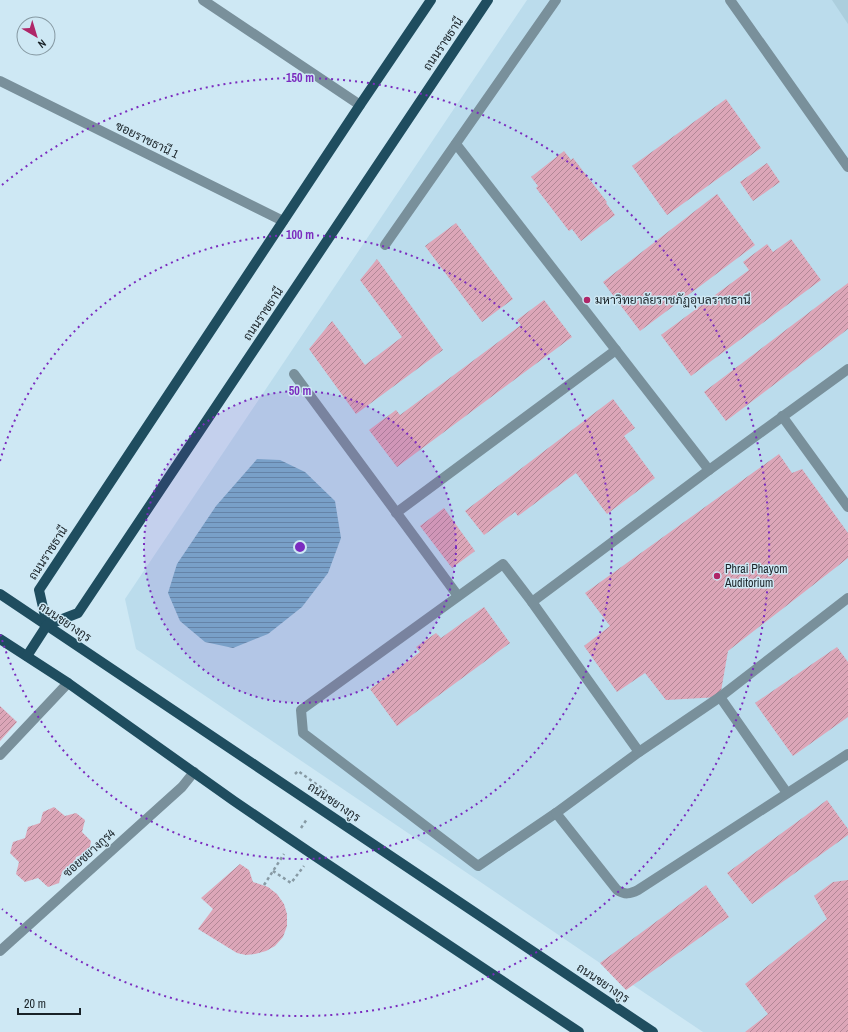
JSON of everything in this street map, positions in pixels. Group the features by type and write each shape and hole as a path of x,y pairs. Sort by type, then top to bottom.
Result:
{"main road":[{"name":"ถนนราชธานี","path":"431,0 39,590 47,626 78,613 488,0"},
{"name":"ถนนชยางกูร","path":"0,594 653,1032"},
{"path":"27,656 47,626"},
{"path":"0,639 68,683 234,802 579,1032"}],"street":[{"path":"204,0 360,105"},
{"path":"385,245 556,0"},
{"path":"730,0 848,167"},
{"name":"ซอยราชธานี 1","path":"0,81 283,221"},
{"path":"456,144 709,470"},
{"path":"396,513 616,350"},
{"path":"532,602 782,416 848,369"},
{"path":"294,374 458,596"},
{"path":"782,416 848,507"},
{"path":"639,752 532,602 503,564 301,710 303,733 478,866 556,814 639,752 720,697 848,598"},
{"path":"0,755 68,683"},
{"path":"720,697 787,793"},
{"path":"556,814 617,890 624,894 631,894 848,754"},
{"name":"ซอยชยางกูร4","path":"0,951 182,787 194,772"}],"path":[{"path":"298,771 326,790"},
{"path":"273,871 291,883 312,854"}],"shaded area":[{"name":"มหาวิทยาลัยราชภัฏอุบลราชธานี","path":"527,0 848,0 848,1032 703,1032 136,649 125,599"},
{"path":"832,0 848,0 848,24"},
{"path":"257,459 280,460 305,472 335,501 341,538 328,573 302,607 268,634 233,648 205,642 180,621 168,593 177,564 216,506"}],"building":[{"path":"726,99 761,148 667,215 632,166"},
{"path":"564,151 571,160 573,158 607,202 606,203 615,215 581,241 572,229 569,231 536,188 538,186 531,177"},
{"path":"767,163 780,182 753,201 740,182"},
{"path":"717,194 755,245 640,331 603,282"},
{"path":"456,223 513,299 482,322 425,246"},
{"path":"791,239 821,280 691,376 661,335 749,270 743,262 767,244 773,252"},
{"path":"377,259 443,350 356,414 309,349 332,321 365,365 402,337 360,280"},
{"path":"848,283 848,329 726,421 704,392"},
{"path":"544,300 572,337 397,467 369,430 396,410 400,415 521,325 517,320"},
{"path":"613,399 635,428 624,436 655,478 607,514 576,473 518,516 515,512 484,535 465,511"},
{"name":"Phrai Phayom Auditorium","path":"779,454 792,473 802,469 848,533 848,558 728,651 720,697 666,700 645,673 617,692 584,646 610,626 585,593"},
{"path":"444,508 475,551 452,568 420,526"},
{"path":"484,607 510,643 397,726 370,689 420,652 416,647 436,633 441,638"},
{"path":"837,647 848,662 848,717 793,756 755,703"},
{"path":"0,706 17,722 0,741"},
{"path":"827,800 848,829 848,835 752,904 727,873"},
{"path":"54,807 65,816 76,813 85,820 82,832 91,841 89,852 76,857 74,867 62,872 59,883 48,887 38,878 25,882 16,874 19,862 10,853 13,842 25,838 28,827 40,823 43,812"},
{"path":"240,864 249,870 253,882 268,887 277,894 284,904 287,914 287,926 283,937 275,946 266,951 255,954 246,955 237,953 198,929 213,909 201,898"},
{"path":"848,880 848,1032 745,1032 768,1014 745,984 827,919 814,896 833,882"},
{"path":"706,885 729,917 626,990 600,963"}],"place":[{"name":"มหาวิทยาลัยราชภัฏอุบลราชธานี","path":"587,300"},
{"name":"Phrai Phayom Auditorium","path":"717,576"}]}
